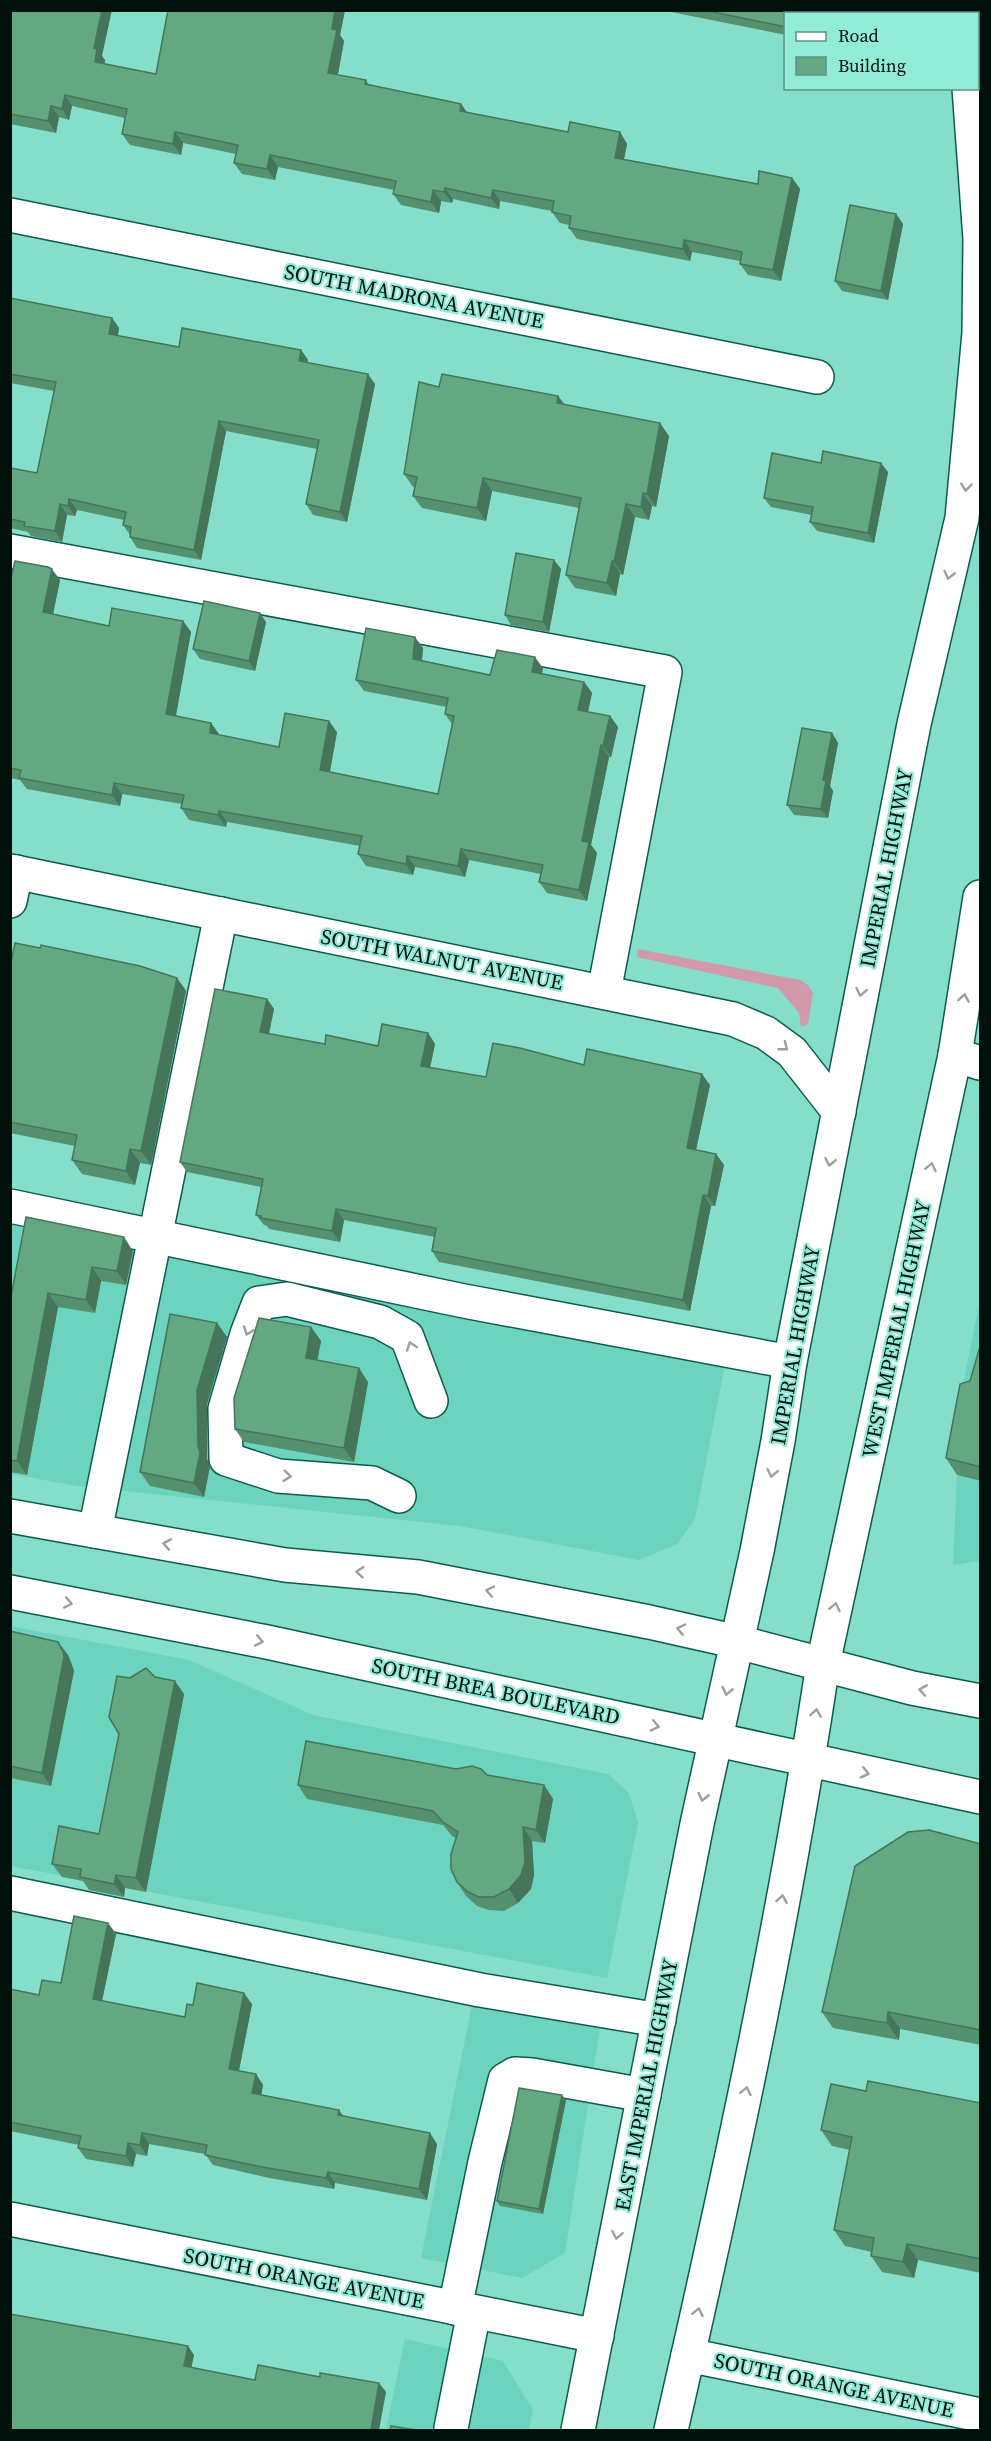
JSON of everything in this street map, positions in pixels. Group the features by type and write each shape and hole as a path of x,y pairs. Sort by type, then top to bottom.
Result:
{"main road":[{"name":"IMPERIAL HIGHWAY","path":"738,1642 914,724 971,520 979,333 980,239 969,90"},
{"name":"SOUTH MADRONA AVENUE","path":"10,215 817,377"},
{"path":"10,551 665,672 604,992"},
{"name":"SOUTH WALNUT AVENUE","path":"12,881 221,914 733,1019 766,1033 792,1052 839,1112"},
{"name":"WEST IMPERIAL HIGHWAY","path":"808,1761 823,1664 968,1059 981,897"},
{"path":"95,1531 153,1236 221,914"},
{"path":"10,1206 464,1301 790,1362"},
{"path":"399,1496 372,1483 278,1476 226,1459 225,1409 247,1334 259,1303 287,1299 380,1322 407,1337 431,1401"},
{"path":"10,1515 285,1565 418,1577 649,1622 738,1642 912,1688 981,1701"},
{"name":"SOUTH BREA BOULEVARD","path":"10,1592 267,1642 981,1797"},
{"path":"716,1740 738,1642"},
{"name":"EAST IMPERIAL HIGHWAY","path":"578,2430 697,1824 716,1740"},
{"path":"671,2430 756,2042 808,1761"},
{"path":"10,1893 469,1987 659,2020"},
{"path":"451,2428 464,2310 485,2162 505,2080 515,2074 532,2075 644,2095"},
{"name":"SOUTH ORANGE AVENUE","path":"10,2219 597,2336"},
{"name":"SOUTH ORANGE AVENUE","path":"688,2355 981,2415"}],"shaded area":[{"path":"638,949 800,980 808,985 813,993 808,1024 801,1027 799,1013 778,988 637,957"},
{"path":"10,1219 726,1359 695,1519 677,1544 639,1560 460,1526 77,1486 11,1474"},
{"path":"980,1300 980,1565 978,1561 953,1565 957,1475 966,1434 954,1430"},
{"path":"10,1626 189,1660 313,1715 608,1774 629,1793 638,1823 607,1978 11,1866"},
{"path":"473,2000 600,2028 565,2253 522,2278 421,2258"},
{"path":"405,2339 503,2361 533,2410 529,2430 386,2430"}],"building":[{"path":"10,10 102,10 94,48 97,49 95,62 156,74 168,10 335,10 332,29 337,30 328,73 366,80 365,84 461,104 460,111 568,132 570,122 620,132 615,158 758,184 759,171 792,178 773,270 740,264 742,252 684,240 683,249 569,228 571,216 552,212 554,201 493,190 491,198 445,188 444,192 433,190 431,202 393,194 396,181 270,155 267,169 234,163 238,145 175,132 173,144 122,134 127,109 65,95 62,109 51,106 48,121 10,114"},
{"path":"703,10 874,10 874,12 784,12 784,27"},
{"path":"850,205 896,214 881,291 835,281"},
{"path":"10,298 112,318 109,334 179,347 182,328 301,350 299,361 368,374 340,512 306,504 319,440 219,421 194,550 130,537 131,527 123,525 126,512 69,499 68,506 60,504 55,531 24,526 25,522 10,519 10,468 37,473 56,382 10,374"},
{"path":"442,374 558,396 557,403 660,423 647,494 643,493 641,507 626,504 614,562 612,561 607,583 566,575 581,498 483,478 477,508 413,496 417,477 404,474 419,382 439,387"},
{"path":"823,451 881,463 868,533 810,522 813,507 764,498 772,453 821,463"},
{"path":"516,553 554,560 543,622 505,615"},
{"path":"15,561 52,569 43,612 109,626 112,608 183,621 166,714 211,723 210,733 279,747 285,713 329,721 320,770 438,794 454,716 445,714 448,698 356,680 366,628 415,637 413,659 490,675 497,650 535,657 532,672 584,682 578,710 610,716 603,746 601,745 582,841 589,842 579,890 539,882 543,865 461,849 458,866 407,856 406,864 358,854 362,836 219,811 218,815 181,808 184,795 114,783 112,795 19,778 21,770 10,768 10,582"},
{"path":"204,601 260,613 249,661 193,649"},
{"path":"802,728 832,733 823,780 826,781 821,809 787,805"},
{"path":"15,943 40,948 41,945 140,966 177,978 141,1151 130,1149 126,1171 72,1160 77,1135 10,1122 10,967"},
{"path":"215,989 267,999 260,1032 325,1044 326,1035 378,1046 382,1024 428,1033 421,1066 486,1077 493,1043 584,1065 587,1049 702,1074 687,1148 716,1154 708,1196 703,1195 683,1300 432,1251 436,1228 336,1209 332,1231 261,1218 256,1215 263,1179 180,1162"},
{"path":"26,1217 124,1237 117,1271 92,1267 86,1300 48,1293 17,1461 10,1460 10,1302"},
{"path":"170,1314 217,1323 197,1390 200,1453 194,1483 140,1472"},
{"path":"259,1318 311,1327 306,1358 359,1368 344,1448 235,1429 234,1398"},
{"path":"981,1343 981,1467 946,1458 960,1384 970,1381"},
{"path":"10,1631 58,1642 63,1652 64,1657 42,1773 10,1766"},
{"path":"146,1668 155,1677 175,1681 136,1878 116,1875 114,1884 80,1877 81,1869 52,1864 59,1826 99,1834 119,1734 109,1717 117,1676 130,1678"},
{"path":"306,1741 456,1769 472,1766 481,1769 487,1775 544,1785 536,1830 523,1827 525,1862 521,1875 509,1889 494,1897 479,1897 468,1892 457,1882 451,1869 451,1854 458,1832 443,1822 433,1811 298,1785"},
{"path":"929,1830 981,1844 981,2030 888,2012 887,2023 822,2012 855,1866 908,1832"},
{"path":"74,1916 108,1923 93,1999 185,2017 187,2004 193,2005 197,1983 244,1993 229,2069 256,2074 252,2093 339,2110 338,2115 430,2133 419,2189 328,2172 326,2178 262,2167 205,2155 207,2145 142,2133 140,2145 128,2143 126,2156 78,2148 81,2136 10,2122 10,1989 39,1995 42,1980 61,1983"},
{"path":"868,2081 981,2103 981,2259 907,2244 903,2262 871,2256 874,2238 834,2230 852,2137 821,2130 831,2084 866,2091"},
{"path":"519,2088 562,2095 539,2209 497,2201"},
{"path":"10,2314 188,2346 184,2366 255,2380 258,2365 320,2377 320,2373 379,2383 371,2430 10,2430"},
{"path":"391,2426 416,2430 390,2430"}]}
